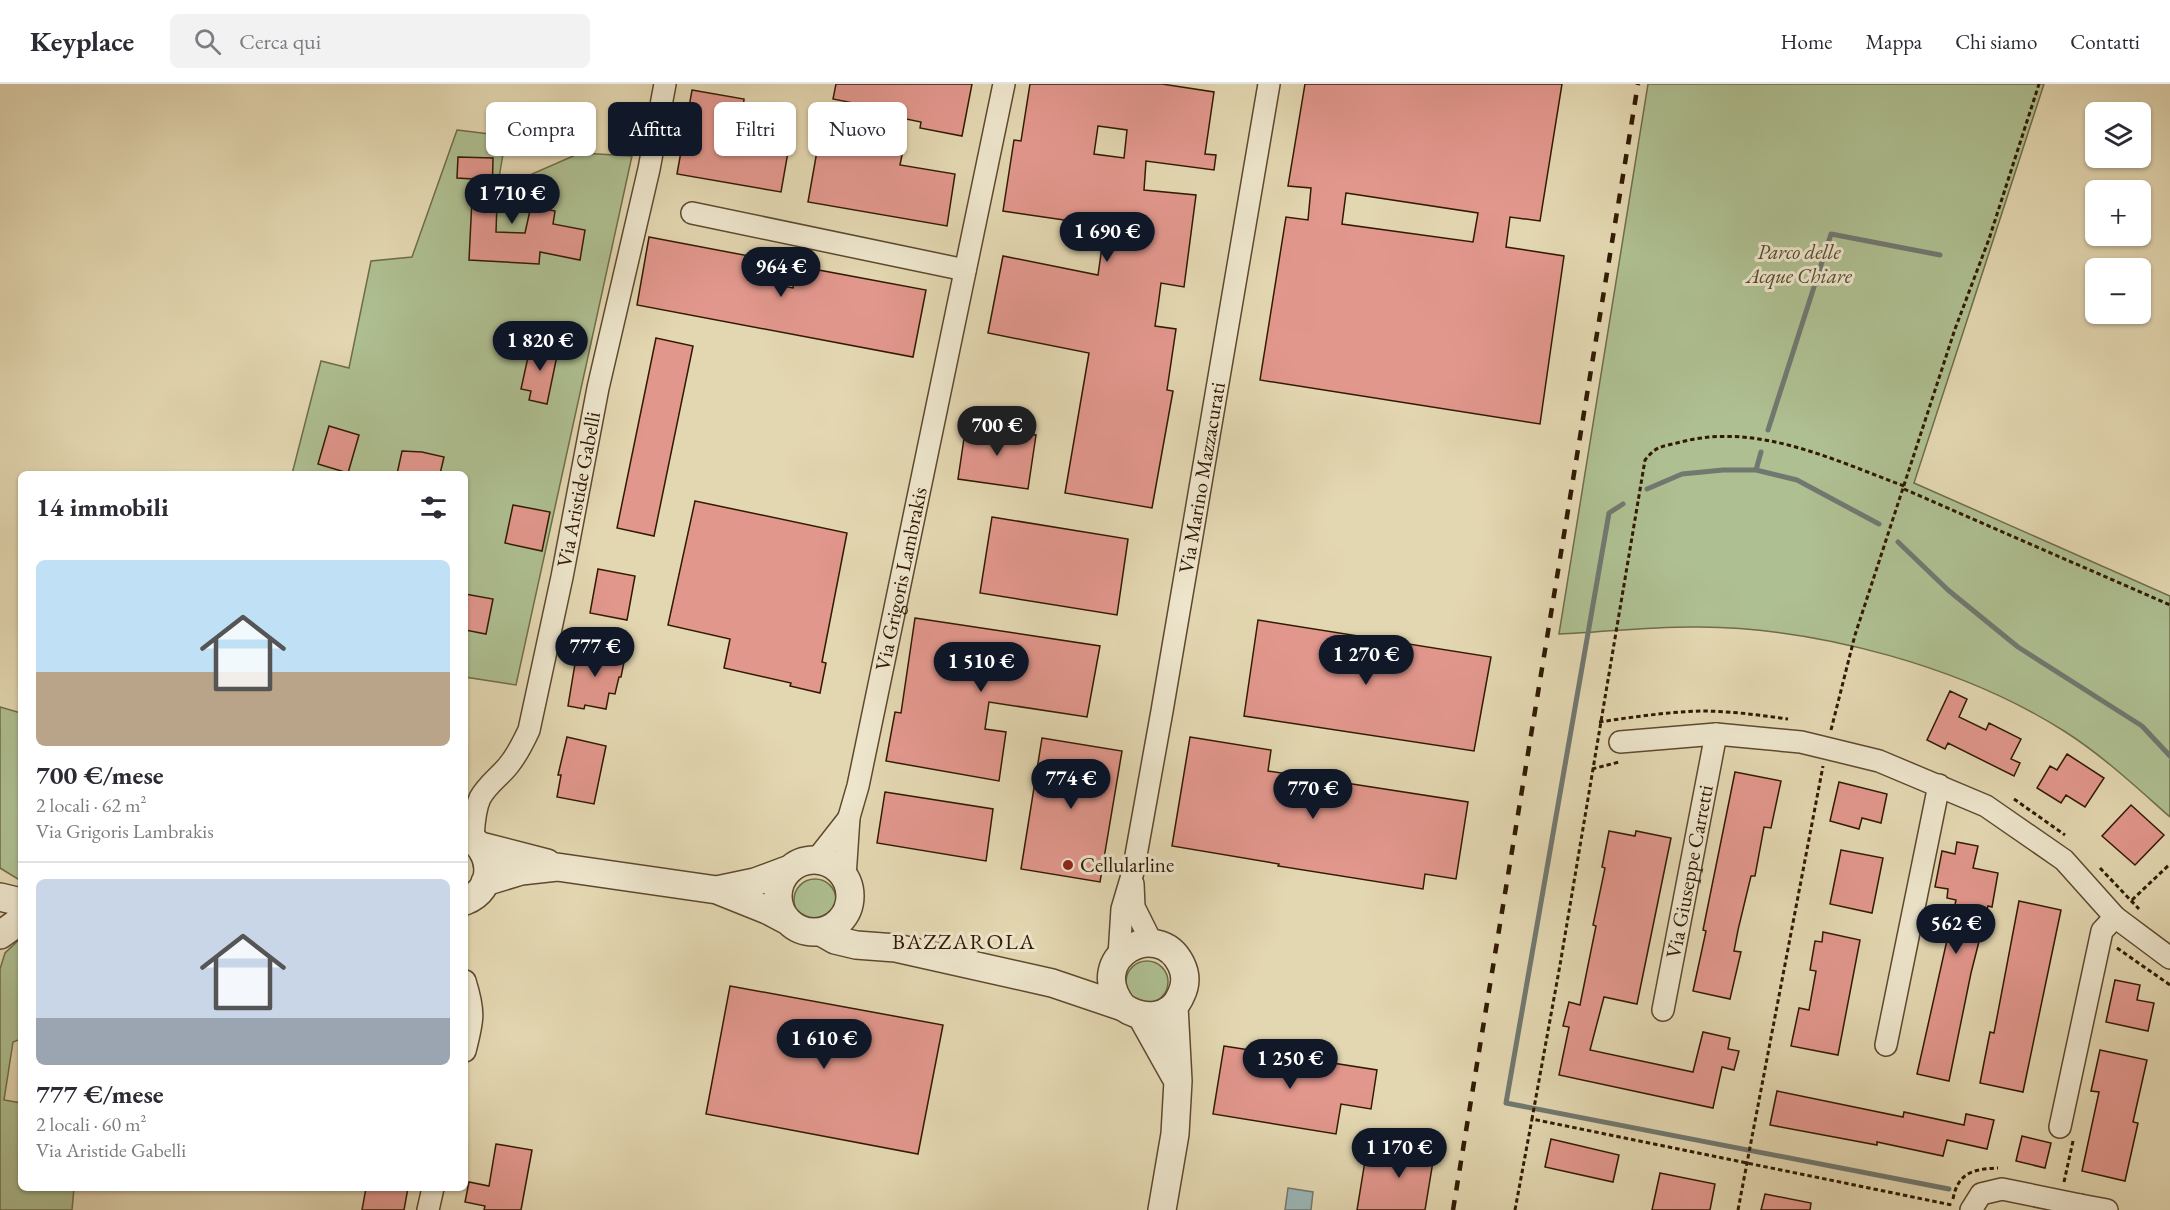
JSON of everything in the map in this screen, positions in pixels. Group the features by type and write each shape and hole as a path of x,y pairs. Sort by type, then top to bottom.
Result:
{"street":[{"name":"Via Aristide Gabelli","path":"473,840 480,798 494,779 507,767 521,747 529,730 562,577 598,388 649,169 665,84"},
{"name":"Via Grigoris Lambrakis","path":"845,877 849,817 858,786 1004,84"},
{"name":"Via Marino Mazzacurati","path":"1178,1081 1132,1012 1115,998 1111,987 1111,975 1117,960 1122,909 1133,872 1269,84"},
{"path":"693,213 966,270"},
{"path":"1620,752 1716,734 1801,742 1824,757 1879,761 1986,806 2064,860 2108,923 2170,958"},
{"name":"Via Giuseppe Carretti","path":"1663,1010 1716,734"},
{"name":"Via Aristide Gabelli","path":"468,794 478,785 494,779"},
{"path":"1886,1046 1940,785"},
{"name":"Via Grigoris Lambrakis","path":"816,860 849,817"},
{"path":"473,840 540,859 557,867"},
{"path":"471,900 488,864 473,840"},
{"path":"471,900 521,871 557,867 717,890 767,910 803,931 821,932 832,928 841,920 848,910 850,899 845,877 837,868 816,860 798,864 755,882 717,890"},
{"path":"788,921 781,912 778,889 790,869"},
{"name":"Via Marino Mazzacurati","path":"1133,872 1134,907 1152,943"},
{"path":"0,897 18,901"},
{"path":"848,910 866,929 896,948"},
{"path":"0,935 18,922"},
{"path":"2060,1127 2108,923"},
{"path":"821,932 835,940 856,945 896,948 1052,983 1132,1012 1154,1017 1174,1006 1184,989 1183,969 1179,959 1171,951 1152,943 1128,948 1117,960 1090,976 1052,983"},
{"path":"468,990 473,1005 468,1039"},
{"path":"1162,1210 1175,1134 1178,1081 1174,1006"},
{"path":"1972,1210 1981,1194 2002,1189 2079,1208 2107,1210"},
{"path":"428,1210 432,1191"}],"path":[{"path":"1738,1210 1824,757 1855,635 1955,329 1989,239 2039,84"},
{"path":"1515,1210 1560,966 1645,460 1654,449 1699,437 1746,437 1801,447 1904,487 2170,605"},
{"path":"1592,769 1620,752"},
{"path":"1824,757 1833,770"},
{"path":"2170,864 2108,923 2116,947 2170,986"},
{"path":"1532,1119 1972,1210"}],"green space":[{"name":"Parco delle Acque Chiare","path":"1648,84 2044,84 1914,483 2170,596 2170,817 2105,761 2064,731 2024,708 1981,688 1889,655 1841,643 1746,629 1665,627 1559,634"},
{"path":"457,130 486,134 486,156 503,156 498,184 507,185 573,156 596,156 596,154 632,156 516,685 468,677 468,471 293,471 321,361 349,368 371,261 412,257"},
{"path":"0,707 18,712 18,879 0,868"},
{"path":"815,879 830,885 836,900 830,915 815,921 800,915 794,900 800,885"},
{"path":"18,941 18,1040 13,1042 4,1100 18,1102 18,1191 74,1191 72,1210 0,1210 0,969 5,953"},
{"path":"1147,961 1162,967 1168,982 1162,997 1147,1003 1132,997 1126,982 1132,967"}],"water":[{"path":"1288,1188 1313,1192 1311,1210 1285,1210"}],"building":[{"path":"836,84 972,84 962,136 920,128 921,122 907,119 907,102 848,102 833,99"},
{"path":"1030,84 1162,84 1214,92 1205,154 1216,155 1214,170 1146,161 1144,190 1196,195 1184,287 1161,283 1155,326 1176,329 1167,390 1173,391 1152,508 1065,493 1089,353 988,333 1003,256 1098,275 1105,226 1003,211 1014,140 1021,141","holes":["1098,126 1127,130 1124,158 1094,154"]},
{"path":"1305,84 1562,84 1540,221 1510,217 1506,247 1564,256 1540,424 1260,380 1286,217 1308,220 1311,188 1288,186","holes":["1346,193 1478,213 1473,242 1342,224"]},
{"path":"692,90 744,99 744,102 714,102 714,156 787,156 781,192 677,174 680,156 702,156 702,102 690,102"},
{"path":"816,156 902,156 900,165 955,174 947,226 808,202"},
{"path":"458,157 493,158 492,203 497,203 496,232 525,233 531,206 555,211 553,224 585,230 580,260 540,252 539,264 469,260 473,179 457,178"},
{"path":"649,237 770,260 766,283 793,288 797,266 926,290 913,357 637,305"},
{"path":"656,338 693,346 654,536 617,528"},
{"path":"540,342 559,346 547,404 529,400 531,391 521,389 530,348 539,349"},
{"path":"966,425 1036,435 1028,489 958,479"},
{"path":"329,426 359,435 349,471 318,464"},
{"path":"402,451 422,452 444,457 441,471 398,471"},
{"path":"695,501 847,533 822,662 826,663 820,693 790,686 791,683 724,668 730,639 668,625"},
{"path":"513,505 550,512 542,551 505,543"},
{"path":"992,517 1128,539 1117,615 980,593"},
{"path":"598,569 635,576 627,620 590,613"},
{"path":"468,595 493,599 486,634 468,631"},
{"path":"915,618 1100,646 1087,717 989,702 985,729 1006,732 999,781 886,761 895,712 901,713"},
{"path":"1258,620 1491,657 1474,751 1244,716"},
{"path":"578,646 625,657 615,694 609,693 606,709 585,705 584,709 568,706"},
{"path":"1950,691 1967,699 1959,717 1986,730 1989,723 2021,739 2011,759 2020,763 2014,776 1948,743 1945,749 1927,740"},
{"path":"567,737 606,746 594,804 557,797 561,775 558,775"},
{"path":"1190,737 1271,750 1268,771 1468,802 1456,879 1425,874 1423,889 1278,866 1279,864 1172,846"},
{"path":"1042,738 1122,751 1100,882 1021,869"},
{"path":"2067,754 2104,778 2085,807 2066,795 2061,803 2037,788 2050,766 2057,770"},
{"path":"1735,772 1781,781 1771,828 1764,827 1755,876 1751,876 1738,930 1734,951 1741,952 1730,999 1693,991"},
{"path":"1839,782 1887,794 1881,823 1862,818 1859,829 1830,821"},
{"path":"885,792 993,809 986,861 877,843"},
{"path":"2131,805 2164,835 2135,865 2102,836"},
{"path":"1609,831 1635,836 1636,831 1671,838 1637,1004 1604,997 1590,1050 1693,1072 1703,1032 1730,1038 1728,1049 1739,1051 1734,1070 1722,1067 1713,1108 1559,1075 1569,1027 1563,1026 1569,1002 1580,1005 1596,926 1593,925 1605,868 1602,867"},
{"path":"1957,842 1978,846 1973,868 1998,873 1992,907 1988,906 1971,973 1949,1081 1917,1074 1956,900 1947,898 1948,889 1935,887 1942,851 1955,854"},
{"path":"1841,850 1883,858 1872,913 1830,904"},
{"path":"2019,901 2061,910 2023,1092 1980,1083 1990,1032 1994,1033"},
{"path":"1823,932 1860,940 1838,1055 1791,1046 1799,1008 1809,1010 1816,971 1810,970 1815,941 1822,942"},
{"path":"2115,980 2140,985 2137,1000 2154,1003 2148,1031 2106,1022"},
{"path":"730,986 943,1025 918,1154 706,1114"},
{"path":"1224,1046 1377,1070 1371,1109 1341,1104 1336,1134 1213,1114"},
{"path":"2100,1050 2147,1060 2133,1122 2138,1123 2125,1181 2082,1171 2099,1092 2091,1091"},
{"path":"1777,1091 1903,1117 1904,1112 1964,1125 1966,1114 1994,1120 1987,1149 1947,1140 1943,1156 1877,1142 1877,1145 1770,1125"},
{"path":"2022,1136 2051,1143 2045,1168 2016,1161"},
{"path":"1400,1137 1436,1143 1425,1210 1357,1210 1365,1161 1396,1166"},
{"path":"1551,1139 1619,1155 1613,1182 1545,1167"},
{"path":"496,1144 532,1150 521,1210 484,1210 485,1206 465,1202 469,1182 489,1186"},
{"path":"1660,1173 1715,1184 1710,1210 1652,1210"},
{"path":"365,1191 407,1191 404,1210 362,1210"},
{"path":"1765,1194 1811,1203 1810,1210 1761,1210"}],"waterway":[{"path":"1768,430 1831,234 1940,255"},
{"path":"1647,489 1682,474 1756,470 1761,452"},
{"path":"1756,470 1797,480 1879,524"},
{"path":"1623,504 1609,513 1506,1103 1949,1189"},
{"path":"1898,542 1948,590 2018,647 2142,726 2170,756"}],"railway":[{"path":"1453,1210 1638,84"}],"place":[{"name":"Cellularline","path":"1068,865"}],"district":[{"name":"BAZZAROLA","path":"964,941"}]}
